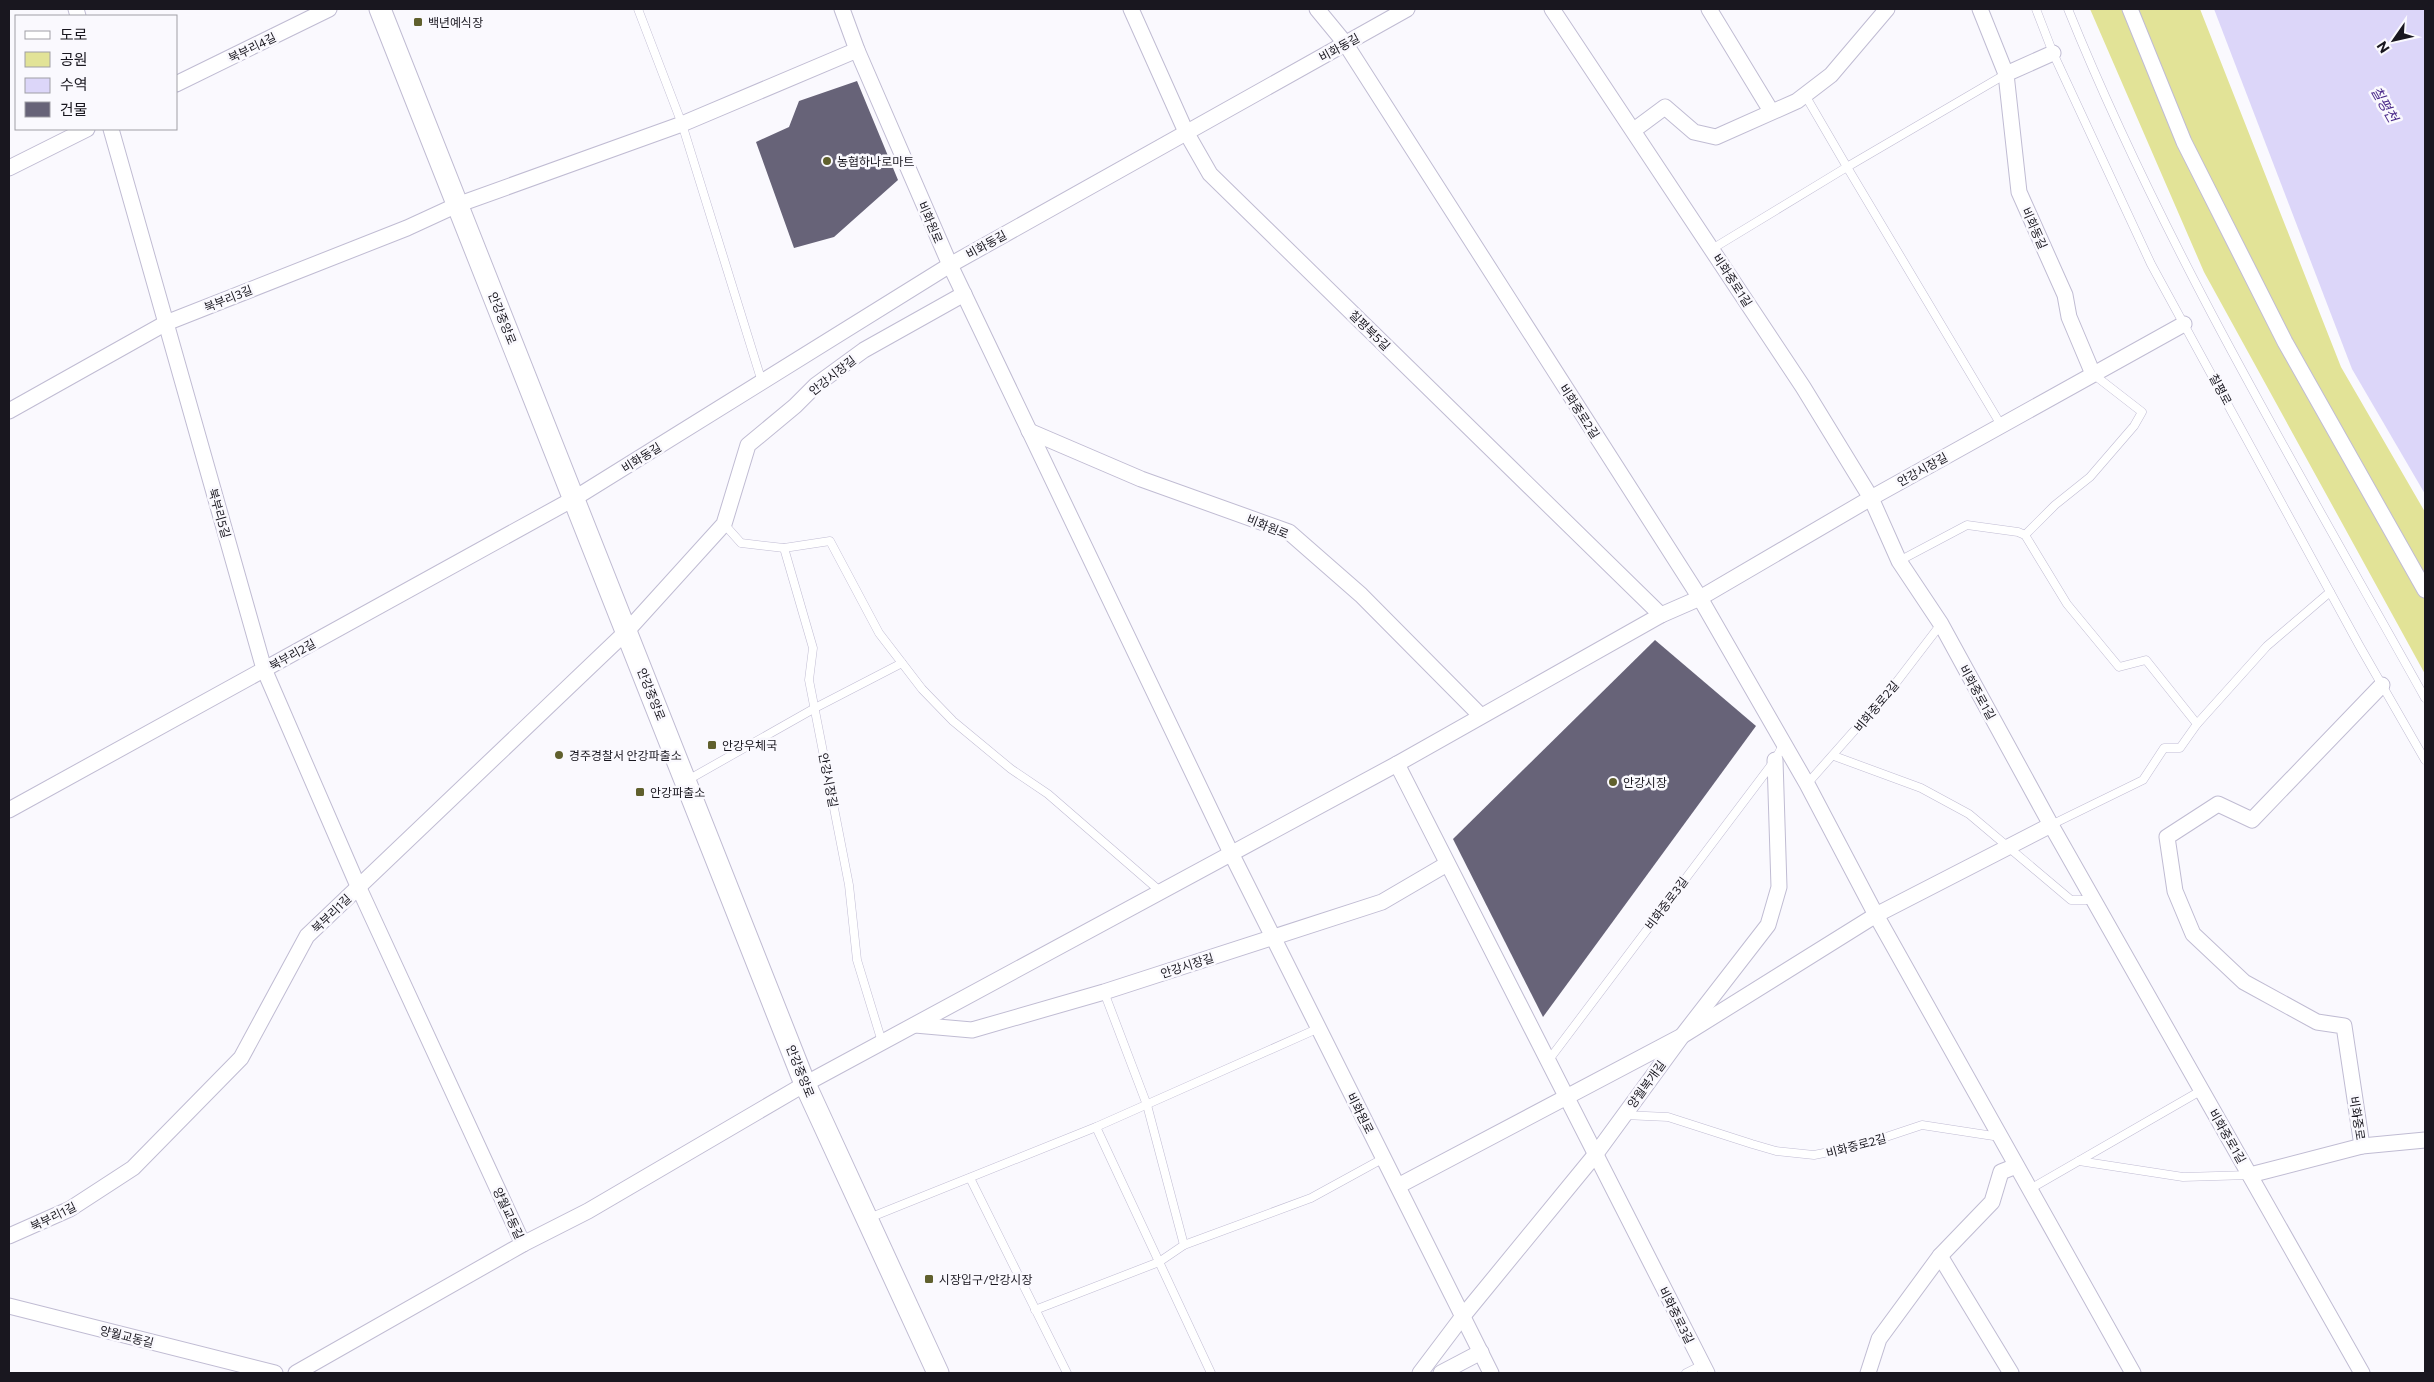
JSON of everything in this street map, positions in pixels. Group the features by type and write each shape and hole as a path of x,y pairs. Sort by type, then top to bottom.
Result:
{"main road":[{"name":"안강중앙로","path":"380,9 575,498 805,1084 938,1373"}],"street":[{"name":"북부리4길","path":"178,83 328,9"},
{"name":"비화원로","path":"842,9 857,50 950,264 1029,431 1232,853 1491,1373"},
{"name":"칠평북5길","path":"1131,9 1186,132 1210,174 1661,614"},
{"path":"1317,9 1345,43"},
{"name":"비화동길","path":"575,498 950,264 1407,9"},
{"name":"비화중로1길","path":"1552,9 1803,387 1870,498 1899,561 1941,624 2051,826 2362,1373"},
{"path":"1709,9 1771,111"},
{"path":"1634,130 1665,107 1694,132 1716,137 1797,101 1831,75 1887,9"},
{"name":"비화동길","path":"1980,9 2006,74 2019,192 2065,295 2069,317 2093,374"},
{"path":"2130,9 2184,142 2285,342 2425,590"},
{"name":"비화중로2길","path":"1345,43 1700,598 1807,784 1876,915 2133,1373"},
{"path":"457,205 682,124 857,50"},
{"path":"2006,74 2052,53"},
{"path":"9,168 85,130"},
{"name":"북부리5길","path":"110,130 264,669 358,886"},
{"name":"북부리3길","path":"9,411 166,323 407,228 457,205"},
{"name":"안강시장길","path":"627,630 724,524 748,445 795,406 816,384 864,350 964,294"},
{"name":"안강시장길","path":"1661,614 1700,598 1870,498 2184,324"},
{"name":"비화원로","path":"1029,431 1141,479 1289,532 1361,595 1480,716"},
{"name":"북부리2길","path":"9,810 575,498"},
{"path":"805,1084 1397,764 1661,614"},
{"name":"북부리1길","path":"9,1236 70,1209 132,1168 241,1058 307,936 627,630"},
{"name":"비화중로","path":"2382,685 2252,820 2218,804 2167,837 2175,891 2193,934 2244,982 2317,1022 2344,1026 2362,1146 2425,1140"},
{"name":"양월복개길","path":"1420,1373 1463,1316 1596,1155 1682,1036 1768,926 1779,887 1775,760"},
{"name":"비화중로3길","path":"1397,764 1704,1369"},
{"path":"1398,1186 1565,1096 1682,1036 1876,915 2051,826"},
{"name":"안강시장길","path":"915,1025 972,1030 1104,992 1382,902 1447,864"},
{"name":"양월교동길","path":"358,886 524,1244 588,1211 805,1084"},
{"path":"2250,1175 2362,1146"},
{"path":"1868,1373 1879,1339 1940,1256 1992,1202 2001,1172 2016,1166"},
{"path":"296,1373 524,1244"},
{"path":"1940,1256 2011,1373"},
{"name":"양월교동길","path":"9,1306 275,1373"},
{"path":"1441,1373 1481,1352"}],"lane":[{"path":"638,9 682,124 762,382"},
{"name":"칠평로","path":"2036,9 2052,53 2151,264 2330,592 2425,760"},
{"path":"2068,9 2100,88 2212,318 2425,698"},
{"path":"1712,249 2006,74"},
{"path":"1806,95 1847,167 2002,425"},
{"path":"2025,535 2055,505 2090,478 2134,426 2142,412 2093,374"},
{"path":"724,524 741,543 784,548 830,541 879,633 922,689 953,721 1012,769 1048,794 1160,892"},
{"path":"1899,561 1967,525 2018,532 2025,535 2067,604 2119,667 2146,660 2197,724"},
{"name":"안강시장길","path":"784,548 813,648 809,680 849,885 857,960 882,1042"},
{"path":"2051,826 2143,780 2164,748 2180,748 2197,724 2267,646 2330,592"},
{"name":"비화중로2길","path":"1807,784 1834,756 1892,688 1941,624"},
{"path":"686,780 815,708 902,663"},
{"name":"비화중로3길","path":"1548,1061 1775,760 1783,745"},
{"path":"1834,756 1920,788 1969,814 2071,900 2093,900"},
{"path":"1104,992 1146,1105 1184,1245"},
{"path":"867,1219 1096,1127 1319,1028"},
{"path":"2030,1189 2202,1090"},
{"name":"비화중로2길","path":"1624,1116 1668,1117 1776,1151 1814,1155 1860,1146 1922,1125 2000,1137"},
{"path":"1096,1127 1211,1373"},
{"path":"1035,1310 1159,1262 1184,1245 1311,1198 1384,1158"},
{"path":"2079,1161 2183,1177 2250,1175"},
{"path":"970,1178 1067,1373"},
{"path":"1686,1373 1704,1369"}],"green space":[{"path":"2090,9 2200,9 2341,367 2425,512 2425,674 2204,272"}],"water":[{"name":"칠평천","path":"2214,9 2425,9 2425,494 2352,369"}],"building":[{"name":"농협하나로마트","path":"857,81 898,180 834,237 794,248 756,142 789,127 799,101"},
{"name":"안강시장","path":"1655,640 1756,726 1543,1017 1453,839"}],"place":[{"name":"백년예식장","path":"418,22"},
{"name":"농협하나로마트","path":"827,161"},
{"name":"안강우체국","path":"712,745"},
{"name":"경주경찰서 안강파출소","path":"559,755"},
{"name":"안강시장","path":"1613,782"},
{"name":"안강파출소","path":"640,792"},
{"name":"시장입구/안강시장","path":"929,1279"}]}
